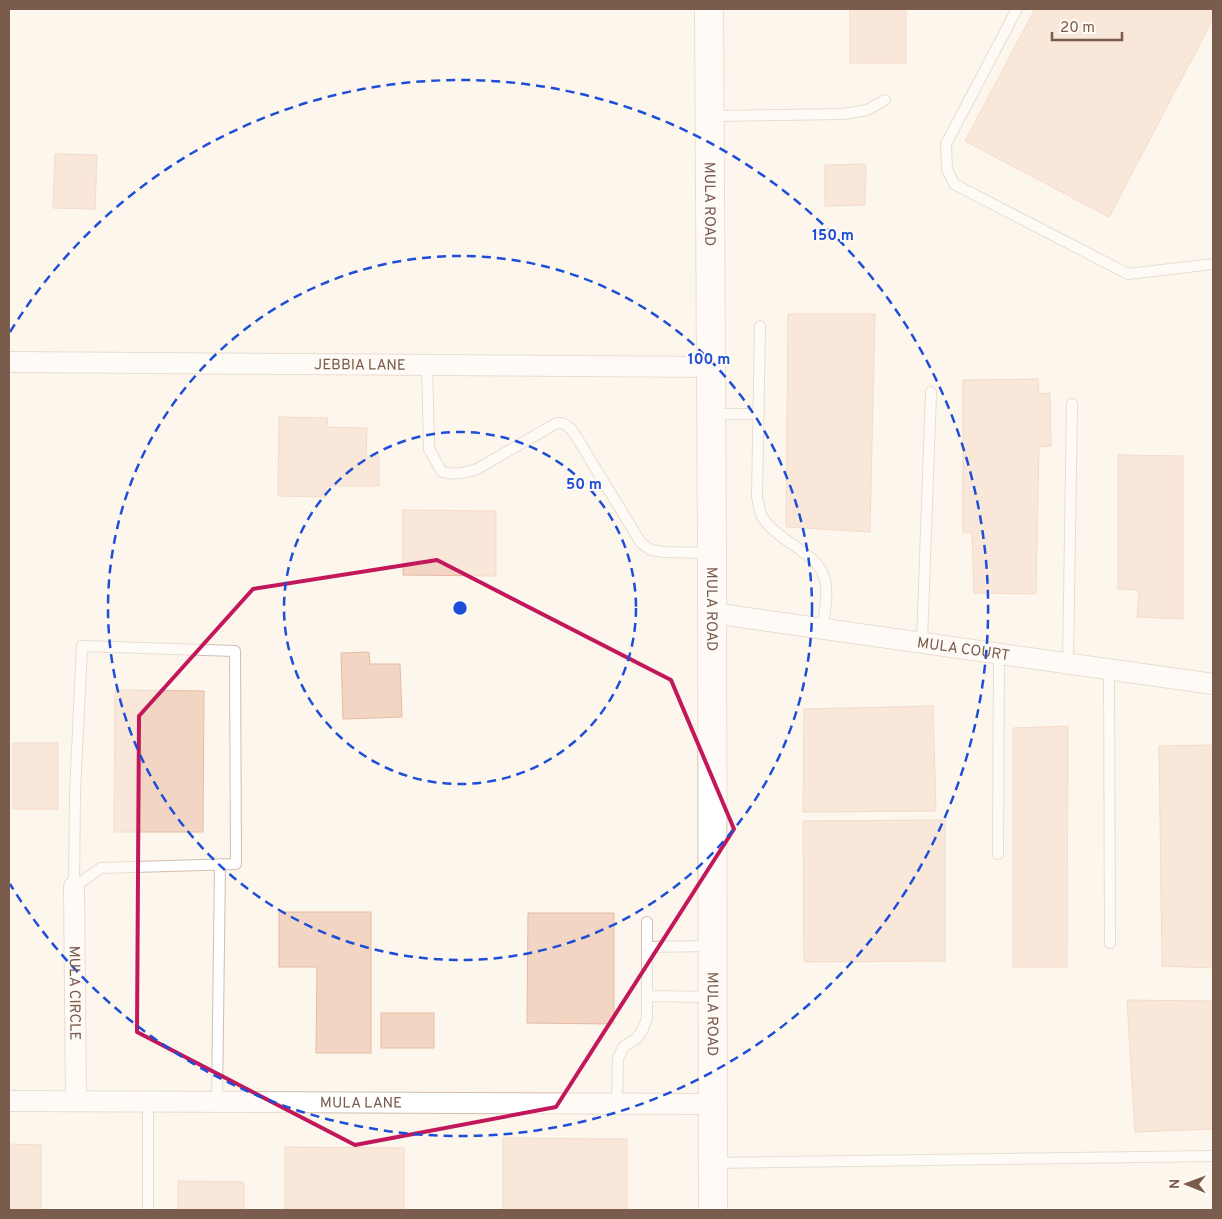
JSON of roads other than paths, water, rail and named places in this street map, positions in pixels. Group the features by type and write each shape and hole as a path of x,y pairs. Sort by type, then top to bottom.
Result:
{"street":[{"name":"MULA ROAD","path":"709,9 713,1210"},
{"name":"JEBBIA LANE","path":"9,362 711,367"},
{"name":"MULA COURT","path":"712,613 1213,684"},
{"name":"MULA CIRCLE","path":"74,887 76,1101"},
{"name":"MULA LANE","path":"9,1101 713,1104"}],"lane":[{"path":"1017,9 946,144 947,169 954,184 1128,274 1213,264"},
{"path":"709,116 843,114 867,110 885,100"},
{"path":"760,326 757,496 760,513 782,536 815,562 823,574 826,587 823,629"},
{"path":"427,365 429,449 442,472 453,474 466,473 477,469 559,422 566,425 574,433 641,543 651,550 664,552 712,553"},
{"path":"922,643 931,392"},
{"path":"1068,663 1072,404"},
{"path":"711,414 759,414"},
{"path":"82,646 234,651 236,864 101,868 74,887 82,646"},
{"path":"998,854 999,654"},
{"path":"1109,669 1110,944"},
{"path":"217,1103 220,864"},
{"path":"617,1104 618,1058 624,1046 636,1039 642,1031 647,1019 647,922"},
{"path":"647,947 713,946"},
{"path":"647,996 713,997"},
{"path":"148,1102 148,1210"},
{"path":"713,1163 1213,1156"}]}
